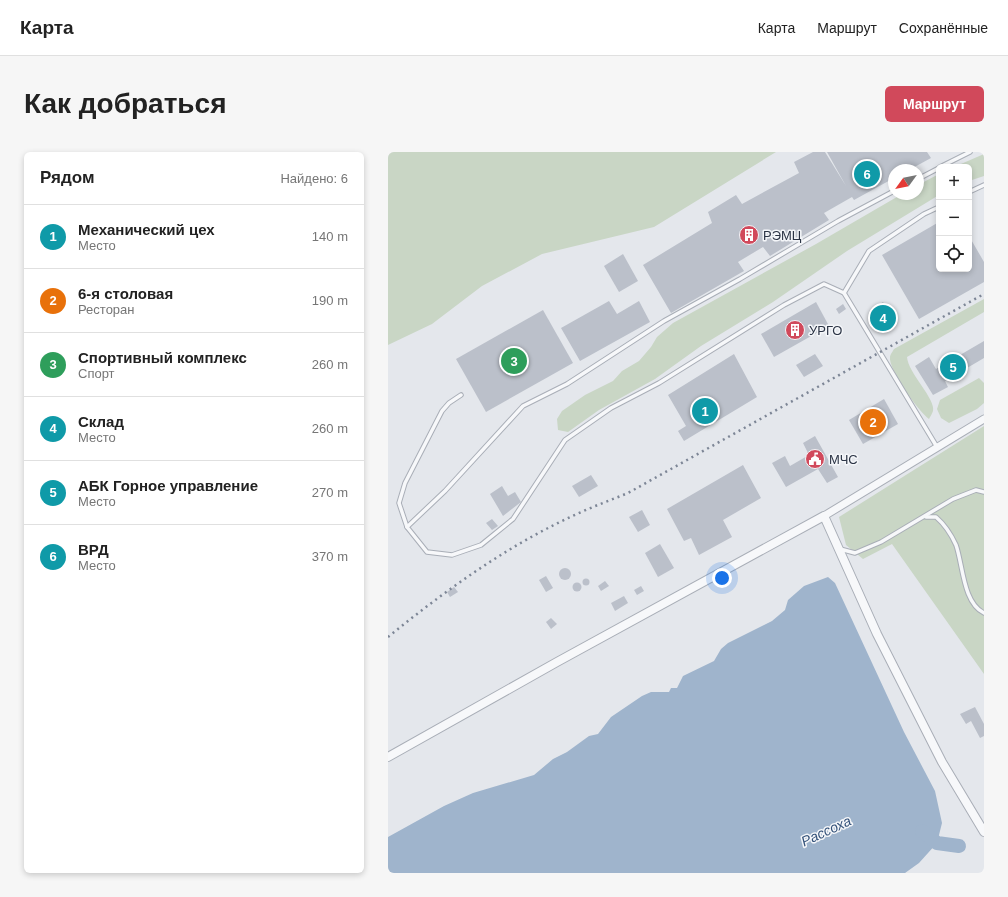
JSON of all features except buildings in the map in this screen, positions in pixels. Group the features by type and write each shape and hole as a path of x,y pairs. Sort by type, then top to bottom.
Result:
{"street":[{"path":"388,757 557,662 824,516 984,419"},
{"path":"824,516 877,634 942,762 984,832"}],"lane":[{"path":"946,164 970,152"},
{"path":"924,176 936,169"},
{"path":"972,191 984,185"},
{"path":"406,526 445,491 523,406 567,384 664,321 740,279 838,221 888,195"},
{"path":"844,293 869,251 924,214 936,208"},
{"path":"461,395 449,403 442,411 405,483 399,503 406,526 427,552 452,555 481,545 513,519 565,440 611,408 659,382 784,305 824,284 844,293 937,447"},
{"path":"839,549 855,553 881,542 925,517 952,499 976,490 984,492"},
{"path":"925,517 936,516 944,524 955,544 967,594 984,613"}],"green space":[{"path":"388,152 776,152 654,227 542,254 482,286 432,324 388,345"},
{"path":"984,154 984,176 972,180 972,164 961,164"},
{"path":"936,176 936,197 847,251 773,302 701,346 655,379 599,410 568,432 558,430 557,419 562,411 585,395 613,381 622,371 639,361 657,337 673,323 816,244 892,200 924,200 924,182"},
{"path":"984,299 984,312 907,357 912,370 933,406 933,411 929,419 918,408 899,380 891,363 890,355 894,349"},
{"path":"979,378 984,383 984,403 977,409 949,423 941,418 937,409 940,400"},
{"path":"984,426 984,674 892,544 863,559 846,545 839,517"}],"water":[{"name":"Рассоха","path":"828,577 835,583 904,732 935,791 942,823 937,843 919,863 905,873 388,873 388,837 444,806 473,793 534,775 553,759 567,752 589,736 598,734 611,717 642,696 651,692 669,692 671,688 677,688 683,676 714,661 721,649 728,643 772,621 785,610 788,600 804,586"}],"waterway":[{"path":"922,831 937,843 959,846"}],"railway":[{"path":"388,637 432,602 502,554 551,526 628,493 984,294"}],"place":[{"name":"ВРД","path":"867,174"},
{"name":"РЭМЦ","path":"749,235"},
{"name":"Склад","path":"883,318"},
{"name":"УРГО","path":"795,330"},
{"name":"Спортивный комплекс","path":"514,361"},
{"name":"АБК Горное управление","path":"953,367"},
{"name":"Механический цех","path":"705,411"},
{"name":"6-я столовая","path":"873,422"},
{"name":"МЧС","path":"815,459"}]}
